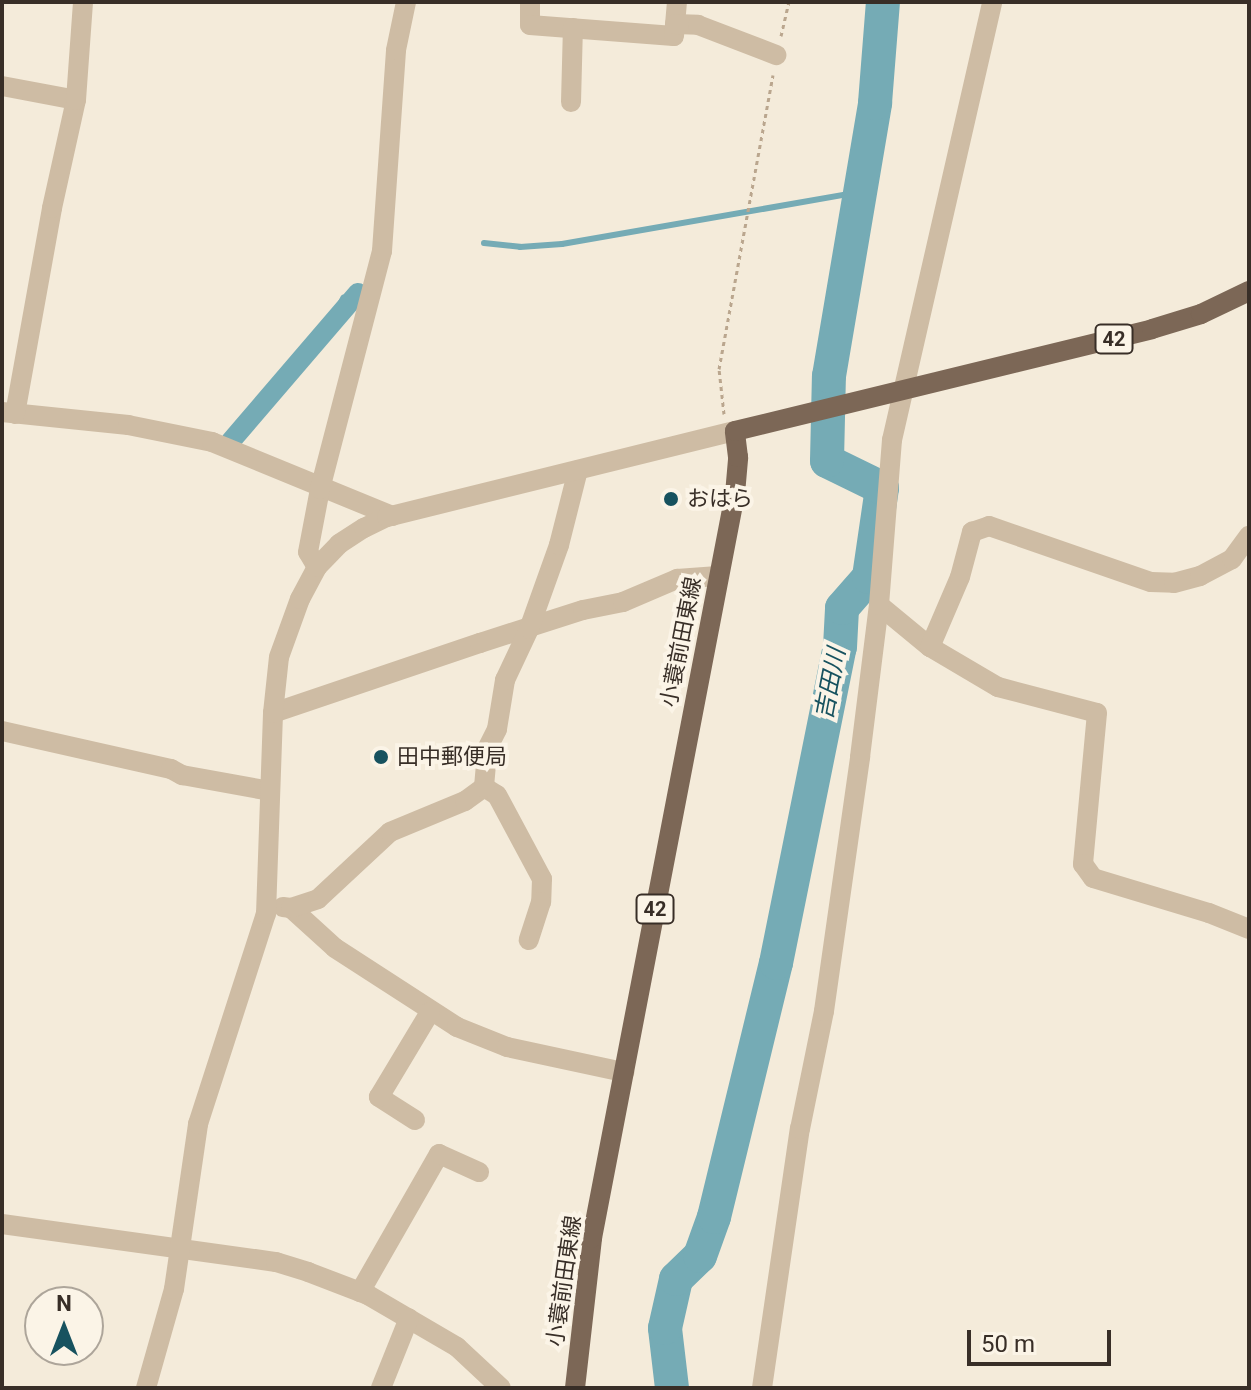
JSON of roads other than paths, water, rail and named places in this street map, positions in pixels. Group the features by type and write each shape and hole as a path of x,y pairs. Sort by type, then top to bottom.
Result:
{"main road":[{"name":"42","path":"730,432 1152,329 1201,314 1249,291"},
{"name":"小蓑前田東線","path":"575,1388 592,1238 735,494 730,432"}],"street":[{"path":"83,2 76,100 9,413 128,425 212,442 320,489 392,516"},
{"path":"317,567 308,552 320,489 382,251 396,50 406,2"},
{"path":"530,2 530,25 674,36 677,2"},
{"path":"762,1388 800,1129 824,1011 879,605 892,440 992,2"},
{"path":"675,24 698,25 776,55"},
{"path":"571,102 573,28"},
{"path":"2,86 76,100"},
{"path":"146,1388 174,1289 198,1124 230,1020 253,961 267,906 273,713 279,657 300,599 317,567 339,544 392,516 730,432"},
{"path":"267,906 291,908 318,899 390,832 465,801 484,787 487,749 497,729 505,680 529,629 559,545 578,470"},
{"path":"930,647 960,577 972,532 989,526 1151,582 1174,583 1200,576 1232,559 1249,536"},
{"path":"273,713 583,610 623,602 677,579 718,576"},
{"path":"879,605 930,647 998,687 1097,713 1083,864 1093,878 1209,913 1249,929"},
{"path":"2,731 171,769 182,775 270,791"},
{"path":"484,787 497,795 542,879 541,902 529,940"},
{"path":"291,908 335,948 430,1012 507,1047 624,1072"},
{"path":"415,1120 379,1097 430,1012"},
{"path":"360,1292 439,1154 479,1172"},
{"path":"2,1224 276,1262 360,1292 409,1318 457,1347 501,1388"},
{"path":"381,1388 409,1318"}],"waterway":[{"name":"吉田川","path":"672,1388 665,1328 676,1279 700,1256 714,1217 776,963 840,647 842,608 869,577 882,488 827,461 829,376 875,103 883,2"},
{"path":"484,243 520,247 562,244 861,192"},
{"path":"231,441 358,293"},
{"path":"328,328 343,298"}],"place":[{"name":"おはら","path":"671,499"},
{"name":"田中郵便局","path":"381,757"}]}
